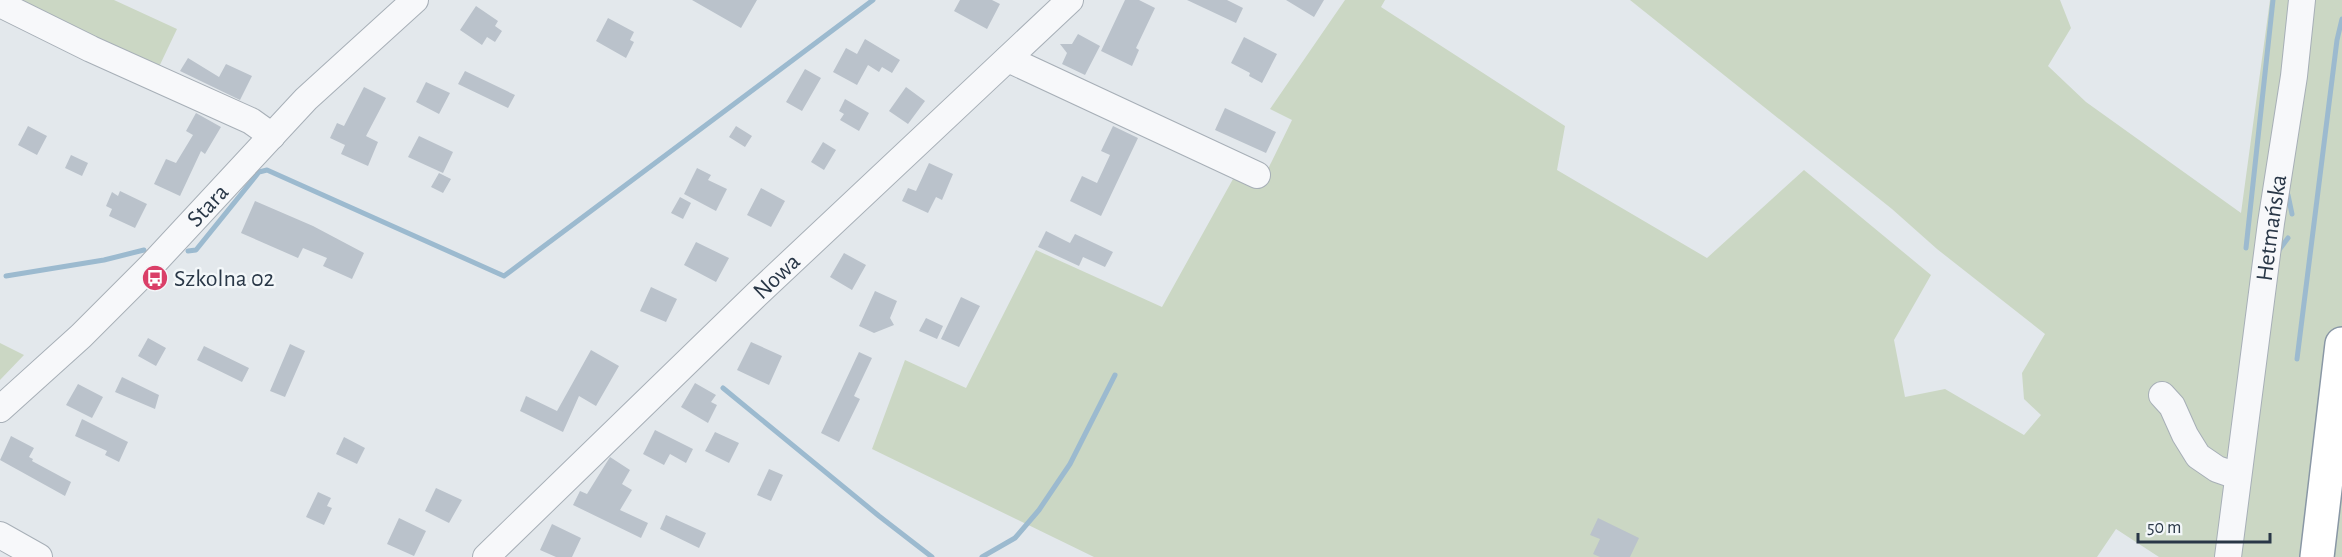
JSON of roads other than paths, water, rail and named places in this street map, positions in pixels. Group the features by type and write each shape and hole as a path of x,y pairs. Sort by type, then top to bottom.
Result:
{"highway":[{"path":"2317,557 2342,344"}],"street":[{"name":"Stara","path":"0,409 81,336 150,267 306,99 415,0"},
{"name":"Nowa","path":"492,555 756,295 1070,0"},
{"name":"Hetmańska","path":"2228,557 2294,76 2302,0"},
{"path":"0,4 91,49 251,121 272,136"},
{"path":"1008,59 1257,175"},
{"path":"2162,395 2172,406 2185,435 2198,456 2217,469 2239,467"},
{"path":"0,535 39,557"}],"waterway":[{"path":"188,251 196,250 259,172 267,170 504,276 873,0"},
{"path":"2246,248 2273,0"},
{"path":"2297,359 2337,40 2342,19"},
{"path":"2288,195 2292,214"},
{"path":"2278,255 2288,238"},
{"path":"6,276 104,260 144,250"},
{"path":"982,557 1015,538 1039,510 1070,464 1115,375"},
{"path":"723,388 932,557"}],"place":[{"name":"Szkolna 02","path":"155,278"}]}
